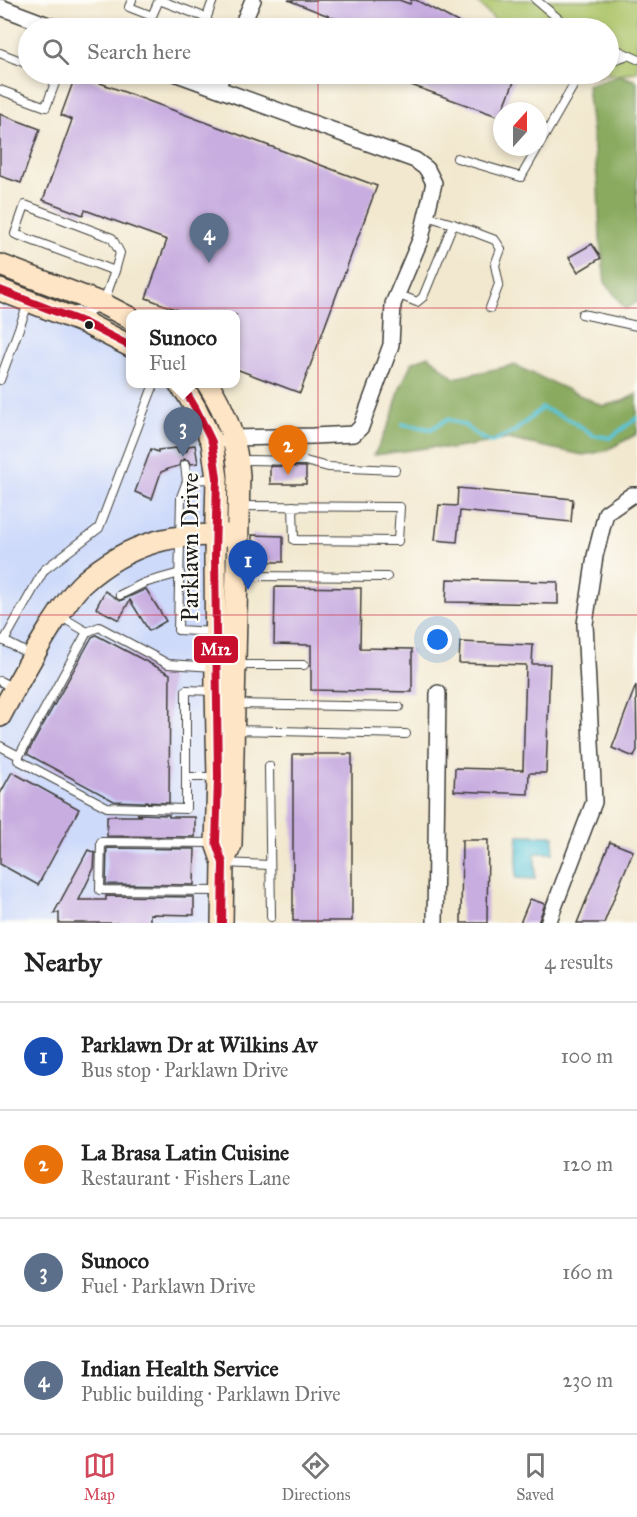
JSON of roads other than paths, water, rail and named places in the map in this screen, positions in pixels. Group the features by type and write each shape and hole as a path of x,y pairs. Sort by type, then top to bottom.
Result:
{"main road":[{"path":"0,265 103,304 126,316"},
{"path":"0,290 33,309 85,323 126,344"},
{"name":"Parklawn Drive","path":"182,388 212,442 217,478 216,632 234,704 231,845 220,853"},
{"name":"Parklawn Drive","path":"212,390 234,438 238,460 237,576 225,666 216,691 222,923"},
{"path":"0,716 7,685 33,655 81,584 99,570 123,554 156,542 181,537 238,535"}],"street":[{"path":"245,18 253,0"},
{"path":"0,7 29,18"},
{"path":"212,442 234,438 354,434 361,427 391,345 393,304 421,238 434,183 427,169 415,160 227,84"},
{"path":"548,923 594,802 585,624 595,556 606,513 632,495 637,495"},
{"path":"435,923 438,693"}],"lane":[{"path":"132,0 129,7 152,16 159,0 207,18 213,0"},
{"path":"536,0 558,18"},
{"path":"619,51 637,59"},
{"path":"0,53 18,60"},
{"path":"619,59 628,56"},
{"path":"0,90 46,107 54,84"},
{"path":"457,158 521,177 574,84"},
{"path":"0,380 33,309 87,312 103,304 115,271 120,253 112,237 26,205 15,234 115,271"},
{"path":"426,216 495,240 501,249 495,265 499,284 490,308"},
{"path":"397,294 417,302 423,297 453,224"},
{"path":"582,314 637,326"},
{"path":"33,655 2,640 44,570 99,528 152,388"},
{"path":"182,447 183,431 199,415 212,390"},
{"path":"238,460 305,461 328,467 395,470"},
{"path":"185,465 188,481 181,497 178,630 216,632"},
{"path":"188,481 217,478"},
{"path":"238,506 293,506 400,507 398,541 294,540 293,506"},
{"path":"120,595 144,583 180,573"},
{"path":"237,576 387,577"},
{"path":"58,615 87,632"},
{"path":"216,691 186,690 186,809 107,807 18,760 87,632 99,627 168,664 304,665"},
{"path":"234,704 399,707"},
{"path":"234,730 406,734"},
{"path":"0,746 19,756"},
{"path":"269,766 271,918"},
{"path":"186,777 218,777"},
{"path":"222,891 100,890 101,842 220,853 270,865"}],"water":[{"path":"518,835 554,836 553,853 535,853 535,879 516,878"}],"waterway":[{"path":"403,424 431,429 448,419 464,425 481,438 492,442 515,431 542,408 570,420 593,435 610,438 637,418"}],"place":[{"name":"Indian Health Service","path":"209,263"},
{"name":"Sunoco","path":"183,457"},
{"name":"La Brasa Latin Cuisine","path":"288,475"},
{"name":"Parklawn Dr at Wilkins Av","path":"248,590"}]}
